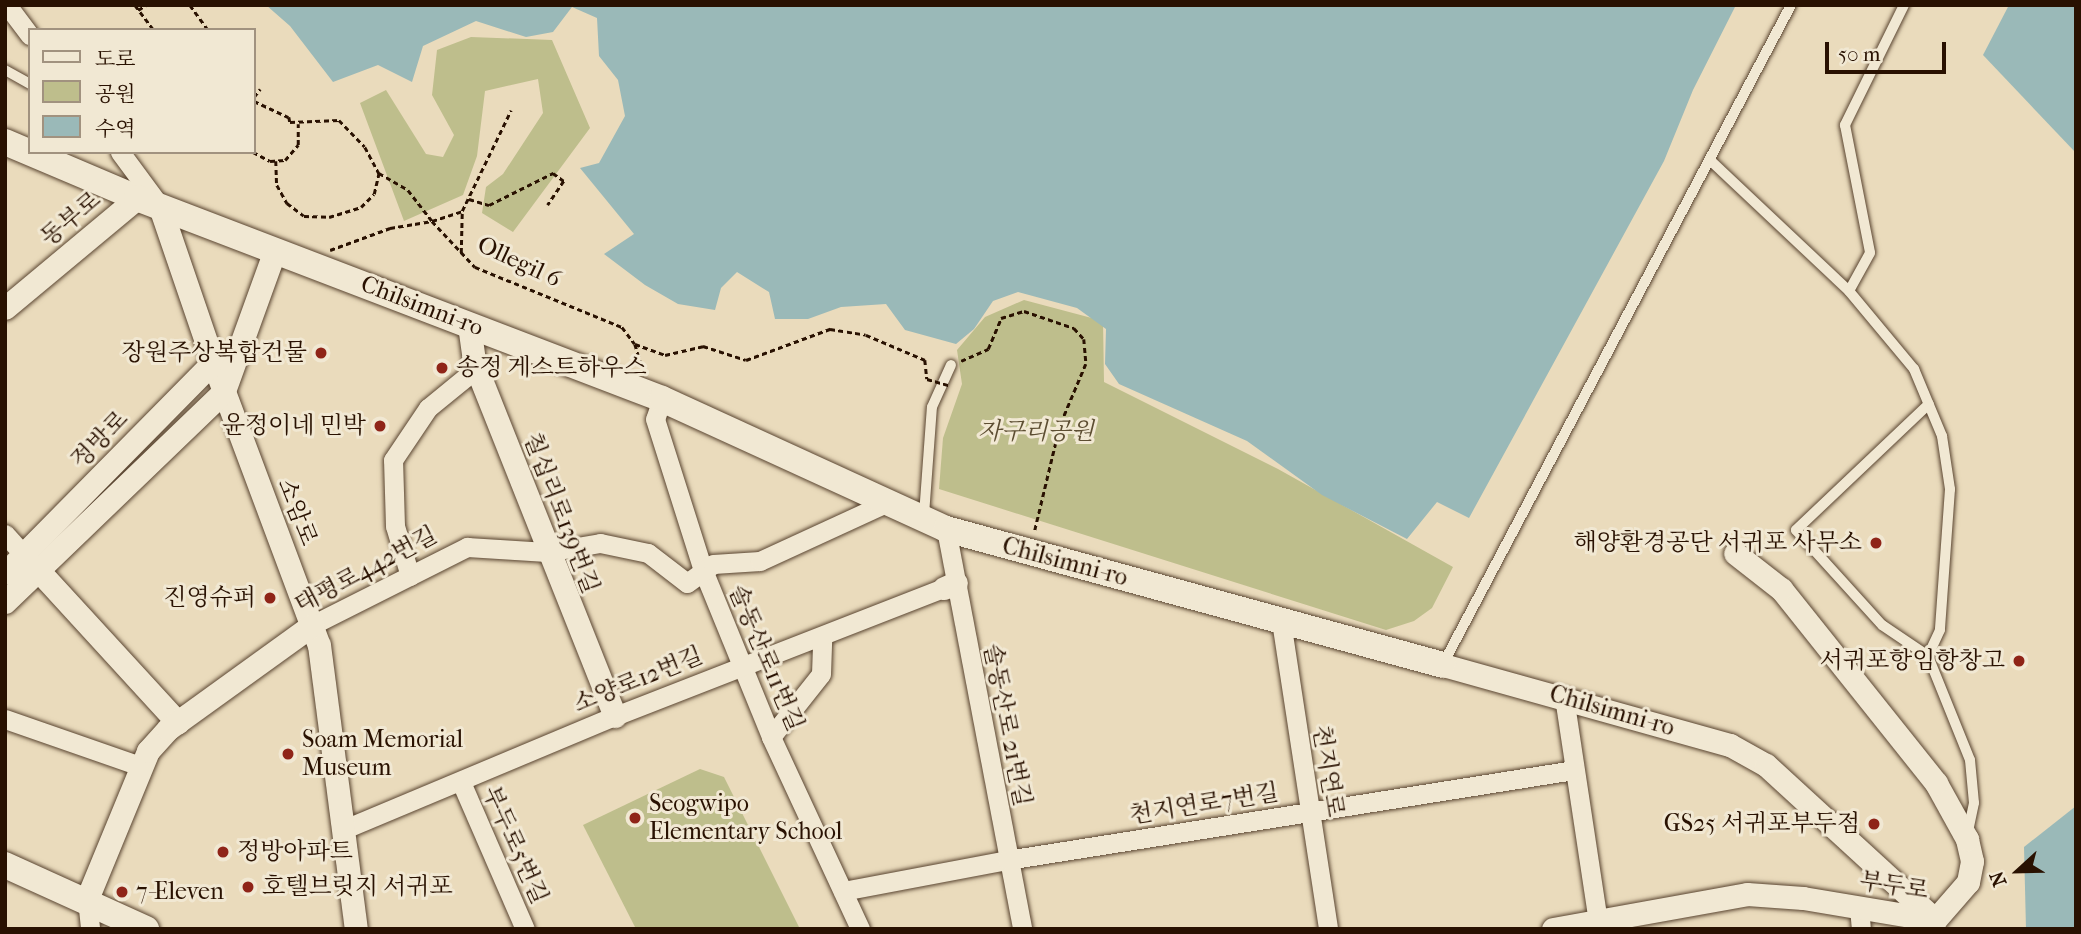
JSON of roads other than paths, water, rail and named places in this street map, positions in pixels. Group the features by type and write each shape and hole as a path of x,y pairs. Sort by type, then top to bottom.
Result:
{"main road":[{"name":"Chilsimni-ro","path":"5,142 28,152"},
{"name":"Chilsimni-ro","path":"33,154 149,203 662,399 935,524 1443,665"},
{"path":"5,865 87,899 146,929"}],"street":[{"path":"6,5 28,32"},
{"path":"121,154 149,203"},
{"name":"동부로","path":"5,307 149,203"},
{"name":"소암로","path":"149,203 213,362 319,645 356,929"},
{"path":"224,391 275,250"},
{"name":"칠십리로139번길","path":"470,325 477,368 547,552 615,716"},
{"name":"정방로","path":"5,602 31,563 213,362"},
{"path":"410,576 395,526 393,460 428,408 477,368"},
{"name":"정방로","path":"5,573 31,563 224,391"},
{"name":"솔동산로11번길","path":"662,399 655,419 703,570 771,737 860,929"},
{"name":"태평로442번길","path":"87,899 140,766 148,751 178,723 312,625 467,547 547,552 600,543 648,553 687,583 713,564 760,561 886,503"},
{"name":"솔동산로 21번길","path":"935,524 1022,929"},
{"path":"5,534 178,723"},
{"name":"부두로","path":"1553,929 1598,925 1747,894 1860,918 1939,924 1968,882 1972,860 1967,839 1936,783 1781,589 1735,554"},
{"name":"소양로12번길","path":"342,830 615,716 950,586"},
{"name":"천지연로","path":"1280,621 1328,929"},
{"path":"771,737 821,674 822,636"},
{"name":"Chilsimni-ro","path":"1443,665 1730,745 1766,765 1939,924"},
{"path":"1564,697 1598,925"},
{"path":"5,719 140,766"},
{"name":"천지연로7번길","path":"843,891 1007,860 1573,770"},
{"name":"부두로5번길","path":"461,782 525,929"},
{"path":"87,899 90,929"}],"lane":[{"path":"1443,665 1791,5"},
{"path":"1849,291 1870,253 1845,125 1904,5"},
{"path":"5,70 28,83"},
{"path":"1710,160 1849,291 1914,369 1942,436 1950,489 1940,630 1928,656"},
{"path":"935,524 932,407 951,365"},
{"path":"1929,404 1796,530 1882,625 1928,656 1970,760 1974,803 1967,839"}],"water":[{"path":"266,5 1736,5 1693,90 1664,161 1469,518 1437,502 1407,539 1322,495 1247,441 1119,384 1105,364 1106,329 1077,308 1018,292 993,301 974,329 956,344 905,330 886,304 841,307 808,319 775,319 769,292 737,272 721,288 715,310 678,304 645,285 604,254 634,234 580,168 599,163 625,116 618,80 599,56 597,18 572,7 553,32 526,37 476,21 423,46 412,82 378,65 333,82 290,26"},
{"path":"2009,5 2076,5 2076,153 1983,55"},
{"path":"2076,806 2076,929 2026,929 2024,847"}],"place":[{"name":"장원주상복합건물","path":"321,353"},
{"name":"송정 게스트하우스","path":"442,368"},
{"name":"윤정이네 민박","path":"380,426"},
{"name":"해양환경공단 서귀포 사무소","path":"1876,543"},
{"name":"진영슈퍼","path":"270,598"},
{"name":"서귀포항임항창고","path":"2019,661"},
{"name":"Soam Memorial Museum","path":"288,754"},
{"name":"Seogwipo Elementary School","path":"635,818"},
{"name":"GS25 서귀포부두점","path":"1874,824"},
{"name":"정방아파트","path":"223,852"},
{"name":"호텔브릿지 서귀포","path":"248,887"},
{"name":"7-Eleven","path":"122,892"}],"park label":[{"name":"자구리공원","path":"1036,432"}]}
